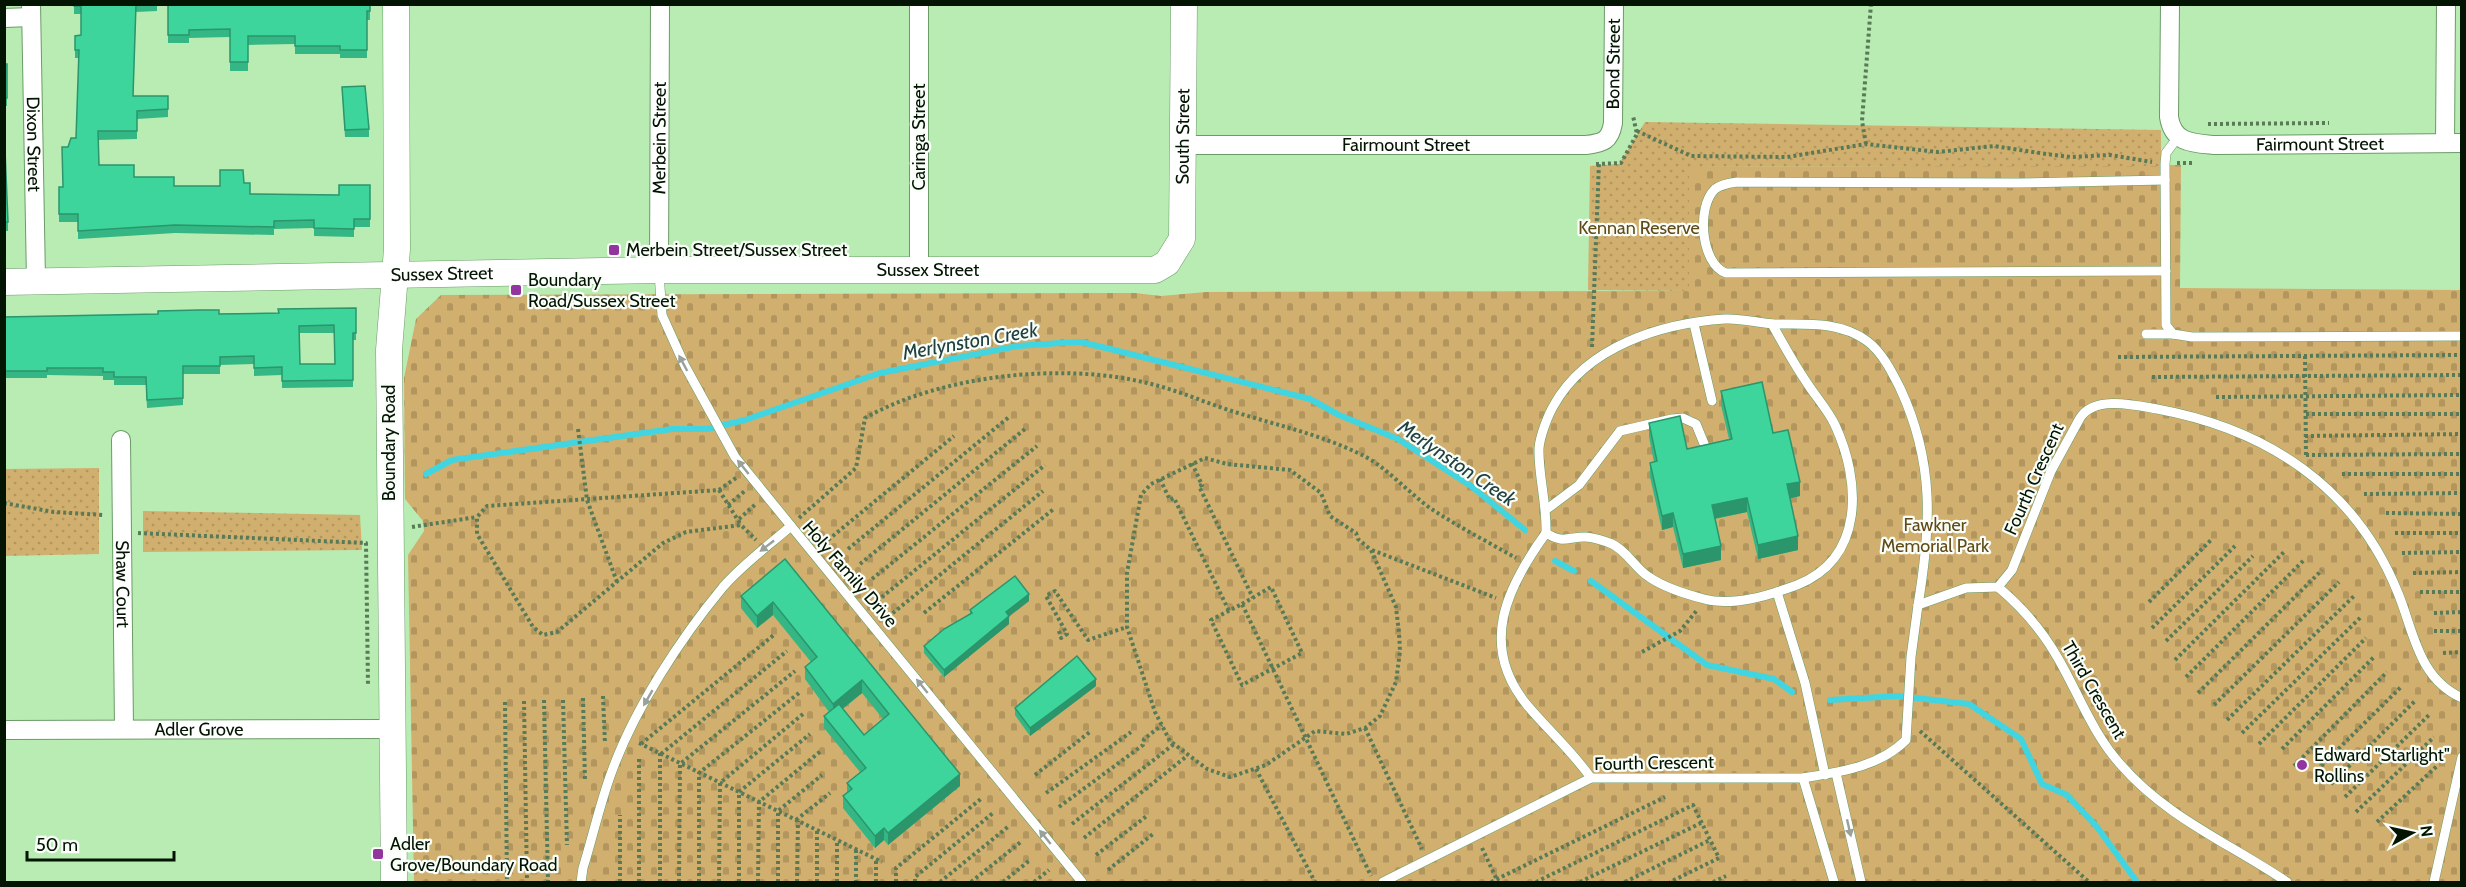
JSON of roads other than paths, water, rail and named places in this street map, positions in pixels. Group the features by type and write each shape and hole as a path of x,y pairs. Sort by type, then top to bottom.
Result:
{"street":[{"name":"Boundary Road","path":"394,882 389,350 397,249 396,4"},
{"name":"Merbein Street","path":"659,270 660,4"},
{"name":"Caringa Street","path":"919,269 920,4"},
{"name":"South Street","path":"1167,263 1182,238 1184,4"},
{"name":"Bond Street","path":"1599,143 1609,139 1613,123 1614,4"},
{"path":"2170,4 2169,117 2171,126 2178,137"},
{"path":"2446,4 2453,142"},
{"path":"4,18 31,11"},
{"name":"Dixon Street","path":"31,11 36,281"},
{"name":"Fairmount Street","path":"2178,137 2194,143 2214,145 2453,142"},
{"name":"Fairmount Street","path":"1184,145 1599,143"},
{"name":"Sussex Street","path":"4,282 659,270 1142,271 1155,270 1167,263"},
{"name":"Shaw Court","path":"121,441 124,729"},
{"name":"Adler Grove","path":"4,730 392,729"}],"lane":[{"path":"2173,334 2166,325 2165,163 2166,153 2178,137"},
{"path":"2165,180 1996,183 1737,182 1716,188 1705,208 1705,226 1708,255 1718,270 1726,273 2166,271"},
{"path":"659,270 662,315 670,337 724,439 791,526"},
{"name":"Fourth Crescent","path":"1383,882 1591,778 1803,778 1836,773 1877,762 1895,751 1906,740 1918,605 1929,522 1928,483 1919,438 1895,377 1867,341 1846,330 1814,324 1772,324 1726,319 1676,326 1649,334 1602,354 1554,405 1539,447 1547,509 1546,533"},
{"path":"1694,324 1712,400"},
{"path":"1591,778 1574,754 1527,704 1506,667 1501,635 1507,602 1524,563 1546,533 1558,540 1585,537 1613,544 1648,577 1672,589 1704,600 1741,600 1778,592 1810,580 1834,561 1848,538 1853,502 1849,466 1834,422 1793,362 1772,324"},
{"path":"2146,334 2192,337 2462,336"},
{"name":"Fourth Crescent","path":"1998,587 2012,570 2051,471 2080,418 2091,408 2129,405 2201,418 2263,443 2322,483 2364,532 2392,578 2421,659 2442,685 2462,698"},
{"path":"1547,509 1579,484 1620,431 1683,418 1696,424 1707,451"},
{"name":"Holy Family Drive","path":"581,882 612,771 627,738 668,664 723,587 791,526 1082,882"},
{"path":"1918,605 1966,588 1998,587"},
{"name":"Third Crescent","path":"1998,587 2041,630 2060,661 2092,724 2121,765 2165,806 2195,828 2243,853 2287,882"},
{"path":"1778,592 1805,683 1824,775"},
{"path":"2434,882 2462,757"},
{"path":"1836,773 1861,882"},
{"path":"1803,778 1834,882"}],"waterway":[{"name":"Merlynston Creek","path":"426,474 452,460 672,429 707,429 745,420 880,373 1018,346 1081,342 1310,399 1339,415 1398,439 1471,486 1525,530"},
{"name":"Merlynston Creek","path":"1555,561 1574,571"},
{"name":"Merlynston Creek","path":"1591,581 1707,665 1774,679 1792,692"},
{"name":"Merlynston Creek","path":"1830,700 1898,696 1969,704 2021,739 2042,784 2067,795 2097,827 2137,882"}],"place":[{"name":"Merbein Street/Sussex Street","path":"614,250"},
{"name":"Boundary Road/Sussex Street","path":"516,290"},
{"name":"Edward \"Starlight\" Rollins","path":"2302,765"},
{"name":"Adler Grove/Boundary Road","path":"378,854"}],"park label":[{"name":"Kennan Reserve","path":"1639,228"},
{"name":"Fawkner Memorial Park","path":"1935,535"}]}
